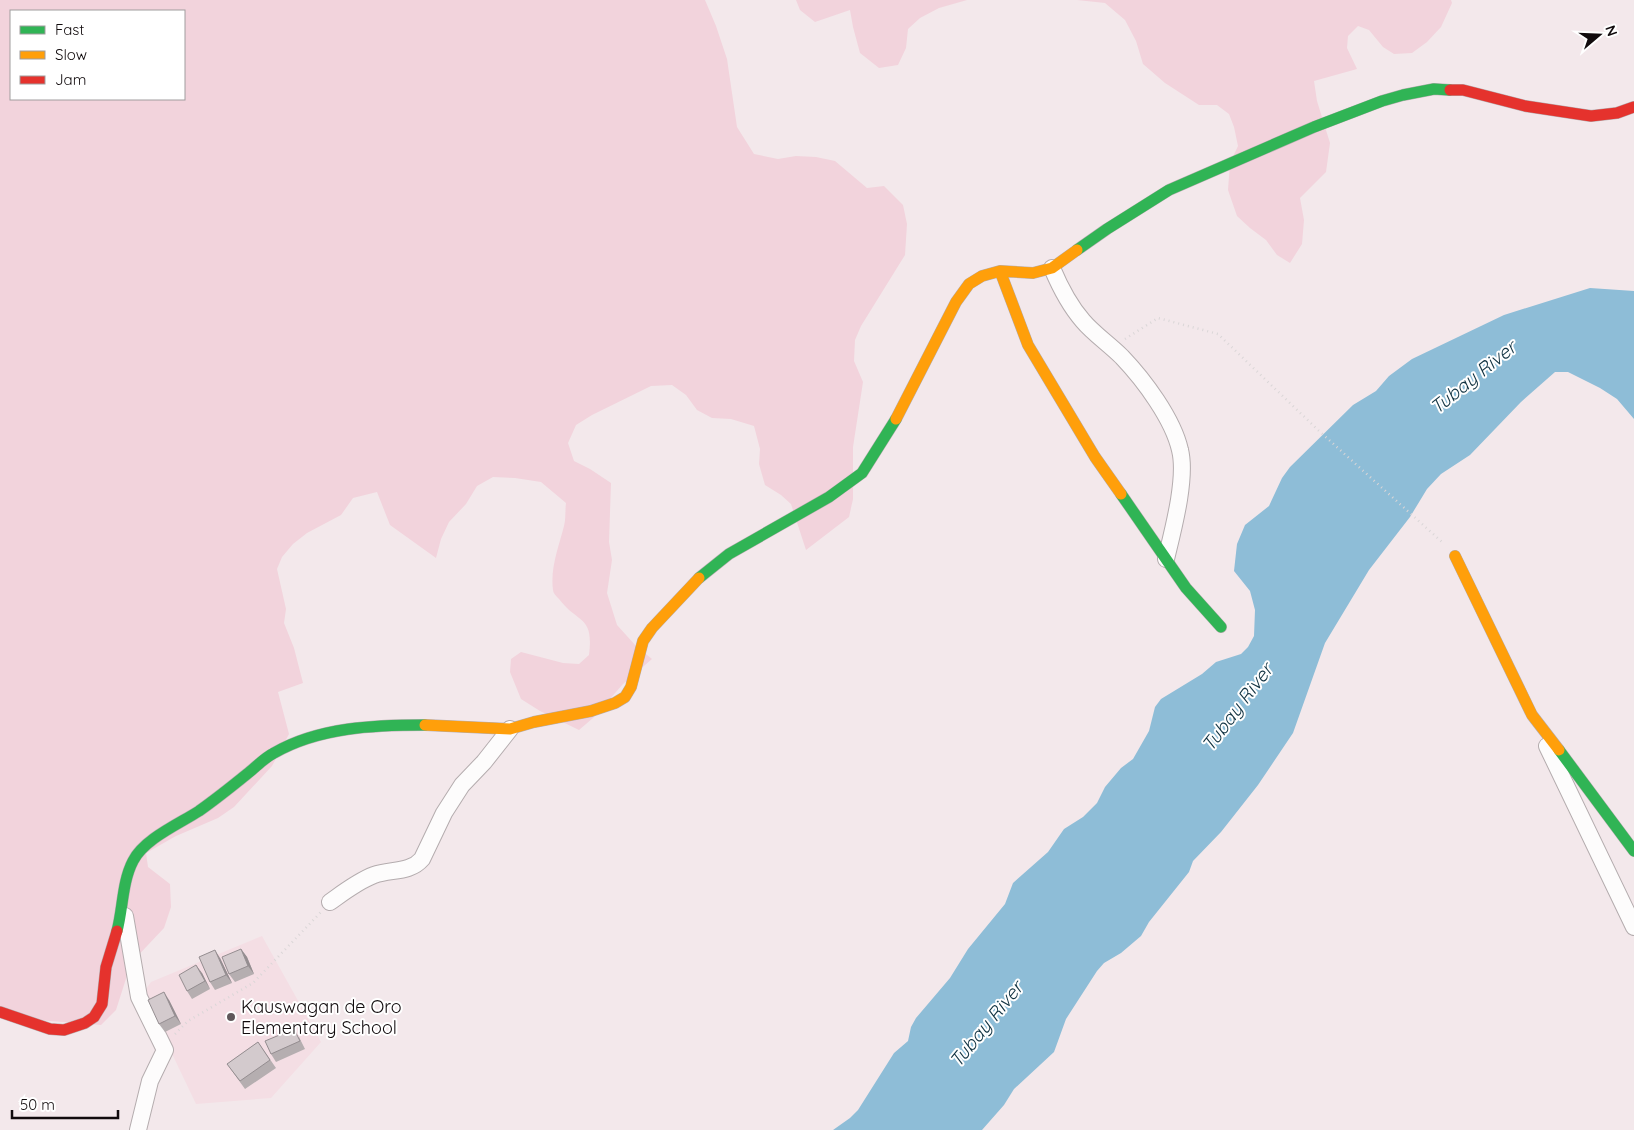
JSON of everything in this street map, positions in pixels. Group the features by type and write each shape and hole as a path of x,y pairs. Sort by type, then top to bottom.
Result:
{"street":[{"path":"0,1012 50,1029 64,1030 94,1018 102,1004 106,967 114,943 128,875 133,860 142,848 160,834 221,796 274,753 299,742 330,732 392,725 433,725 488,730 510,729 591,710 616,702 624,697 631,687 643,641 652,628 704,573 729,554 829,497 862,473 890,432 961,294 969,284 982,276 1000,271 1033,273 1052,268 1107,229 1169,190 1314,127 1382,101 1434,88 1463,90 1525,106 1591,116 1634,107"},
{"path":"1052,268 1059,286 1083,321 1128,364 1172,426 1180,451 1182,472 1177,509 1166,559"},
{"path":"1000,271 1028,345 1095,457 1186,588 1221,627"},
{"path":"1455,556 1634,927"},
{"path":"1532,715 1634,851"},
{"path":"330,902 352,886 374,875 409,868 418,864 444,814 462,785 484,762 510,729"},
{"path":"122,902 139,997 165,1050 150,1081 138,1130"}],"path":[{"path":"1111,347 1158,318 1218,334 1318,430 1433,533"},
{"path":"165,1050 170,1039 188,1021 253,982 330,902"}],"shaded area":[{"path":"0,0 705,0 727,59 737,127 754,154 778,159 796,156 816,157 835,161 867,188 884,186 903,205 907,224 905,255 861,326 855,340 854,361 863,382 853,447 853,499 849,517 806,550 791,504 765,485 759,464 760,449 754,426 731,419 712,418 697,410 686,395 672,385 651,386 576,425 568,443 574,461 611,483 609,542 612,560 607,593 617,625 636,646 652,659 623,684 593,718 579,730 540,711 521,699 510,672 511,659 521,652 563,663 579,664 589,655 590,642 587,626 566,607 553,591 554,565 565,523 566,503 541,482 493,477 477,486 466,504 449,522 441,539 436,558 390,525 377,492 353,498 341,515 307,533 293,544 282,557 277,569 286,609 284,623 294,648 303,683 278,692 289,734 272,766 234,807 218,818 176,836 146,853 148,867 170,884 171,907 164,928 131,963 116,1010 101,1025 0,1017"},
{"path":"796,0 967,0 939,8 920,18 908,29 906,48 898,65 879,68 860,53 850,10 815,22 800,10"},
{"path":"1077,0 1451,0 1452,3 1441,27 1427,42 1412,53 1394,54 1383,47 1369,30 1358,26 1348,36 1347,48 1357,69 1314,81 1317,101 1330,143 1326,172 1300,198 1304,220 1302,244 1290,263 1277,255 1266,240 1237,216 1228,190 1230,163 1238,146 1229,114 1217,105 1199,105 1165,83 1143,64 1136,41 1125,20 1105,3"},
{"name":"Kauswagan de Oro Elementary School","path":"262,936 321,1042 271,1098 196,1104 143,993 151,982"}],"water":[{"name":"Tubay River","path":"1590,288 1634,291 1634,419 1617,399 1600,388 1568,372 1555,372 1521,402 1470,455 1441,474 1427,489 1410,517 1369,570 1325,643 1293,733 1258,785 1221,832 1193,861 1189,872 1149,922 1141,936 1121,953 1104,963 1097,971 1066,1019 1054,1052 1014,1089 1004,1105 982,1130 833,1130 858,1110 894,1053 908,1041 911,1027 916,1018 950,978 968,949 1005,904 1013,883 1048,852 1064,829 1083,817 1097,803 1105,787 1121,768 1133,759 1149,731 1155,707 1161,699 1202,674 1216,662 1241,654 1248,647 1254,636 1255,610 1250,591 1234,571 1237,544 1245,525 1269,506 1282,478 1290,467 1353,405 1376,391 1389,376 1412,359 1504,315"}],"building":[{"path":"241,949 248,966 229,974 222,957"},
{"path":"215,950 226,975 210,982 199,957"},
{"path":"196,965 205,981 187,991 179,975"},
{"path":"164,992 175,1016 159,1024 148,1000"},
{"path":"294,1029 300,1041 271,1054 265,1041"},
{"path":"258,1042 270,1060 240,1081 227,1064"}],"traffic: fast":[{"path":"1077,250 1169,190 1314,127 1403,95 1434,89 1450,90"},
{"path":"699,578 729,554 829,497 862,473 896,419"},
{"path":"1121,494 1186,588 1221,627"},
{"path":"117,931 129,869 138,853 153,839 199,811 270,755 291,744 348,729 425,725"},
{"path":"1559,750 1634,851"}],"traffic: slow":[{"path":"896,419 956,302 969,284 982,276 1000,271 1033,273 1052,268 1077,250"},
{"path":"1000,271 1028,345 1095,457 1121,494"},
{"path":"1455,556 1532,715 1559,750"},
{"path":"425,725 510,729 534,722 591,711 615,703 625,697 631,687 643,641 652,628 699,578"}],"traffic: jam":[{"path":"1450,90 1463,90 1525,106 1591,116 1617,113 1634,107"},
{"path":"0,1012 50,1029 64,1030 85,1023 94,1017 102,1004 106,967 117,931"}],"place":[{"name":"Kauswagan de Oro Elementary School","path":"231,1017"}]}
